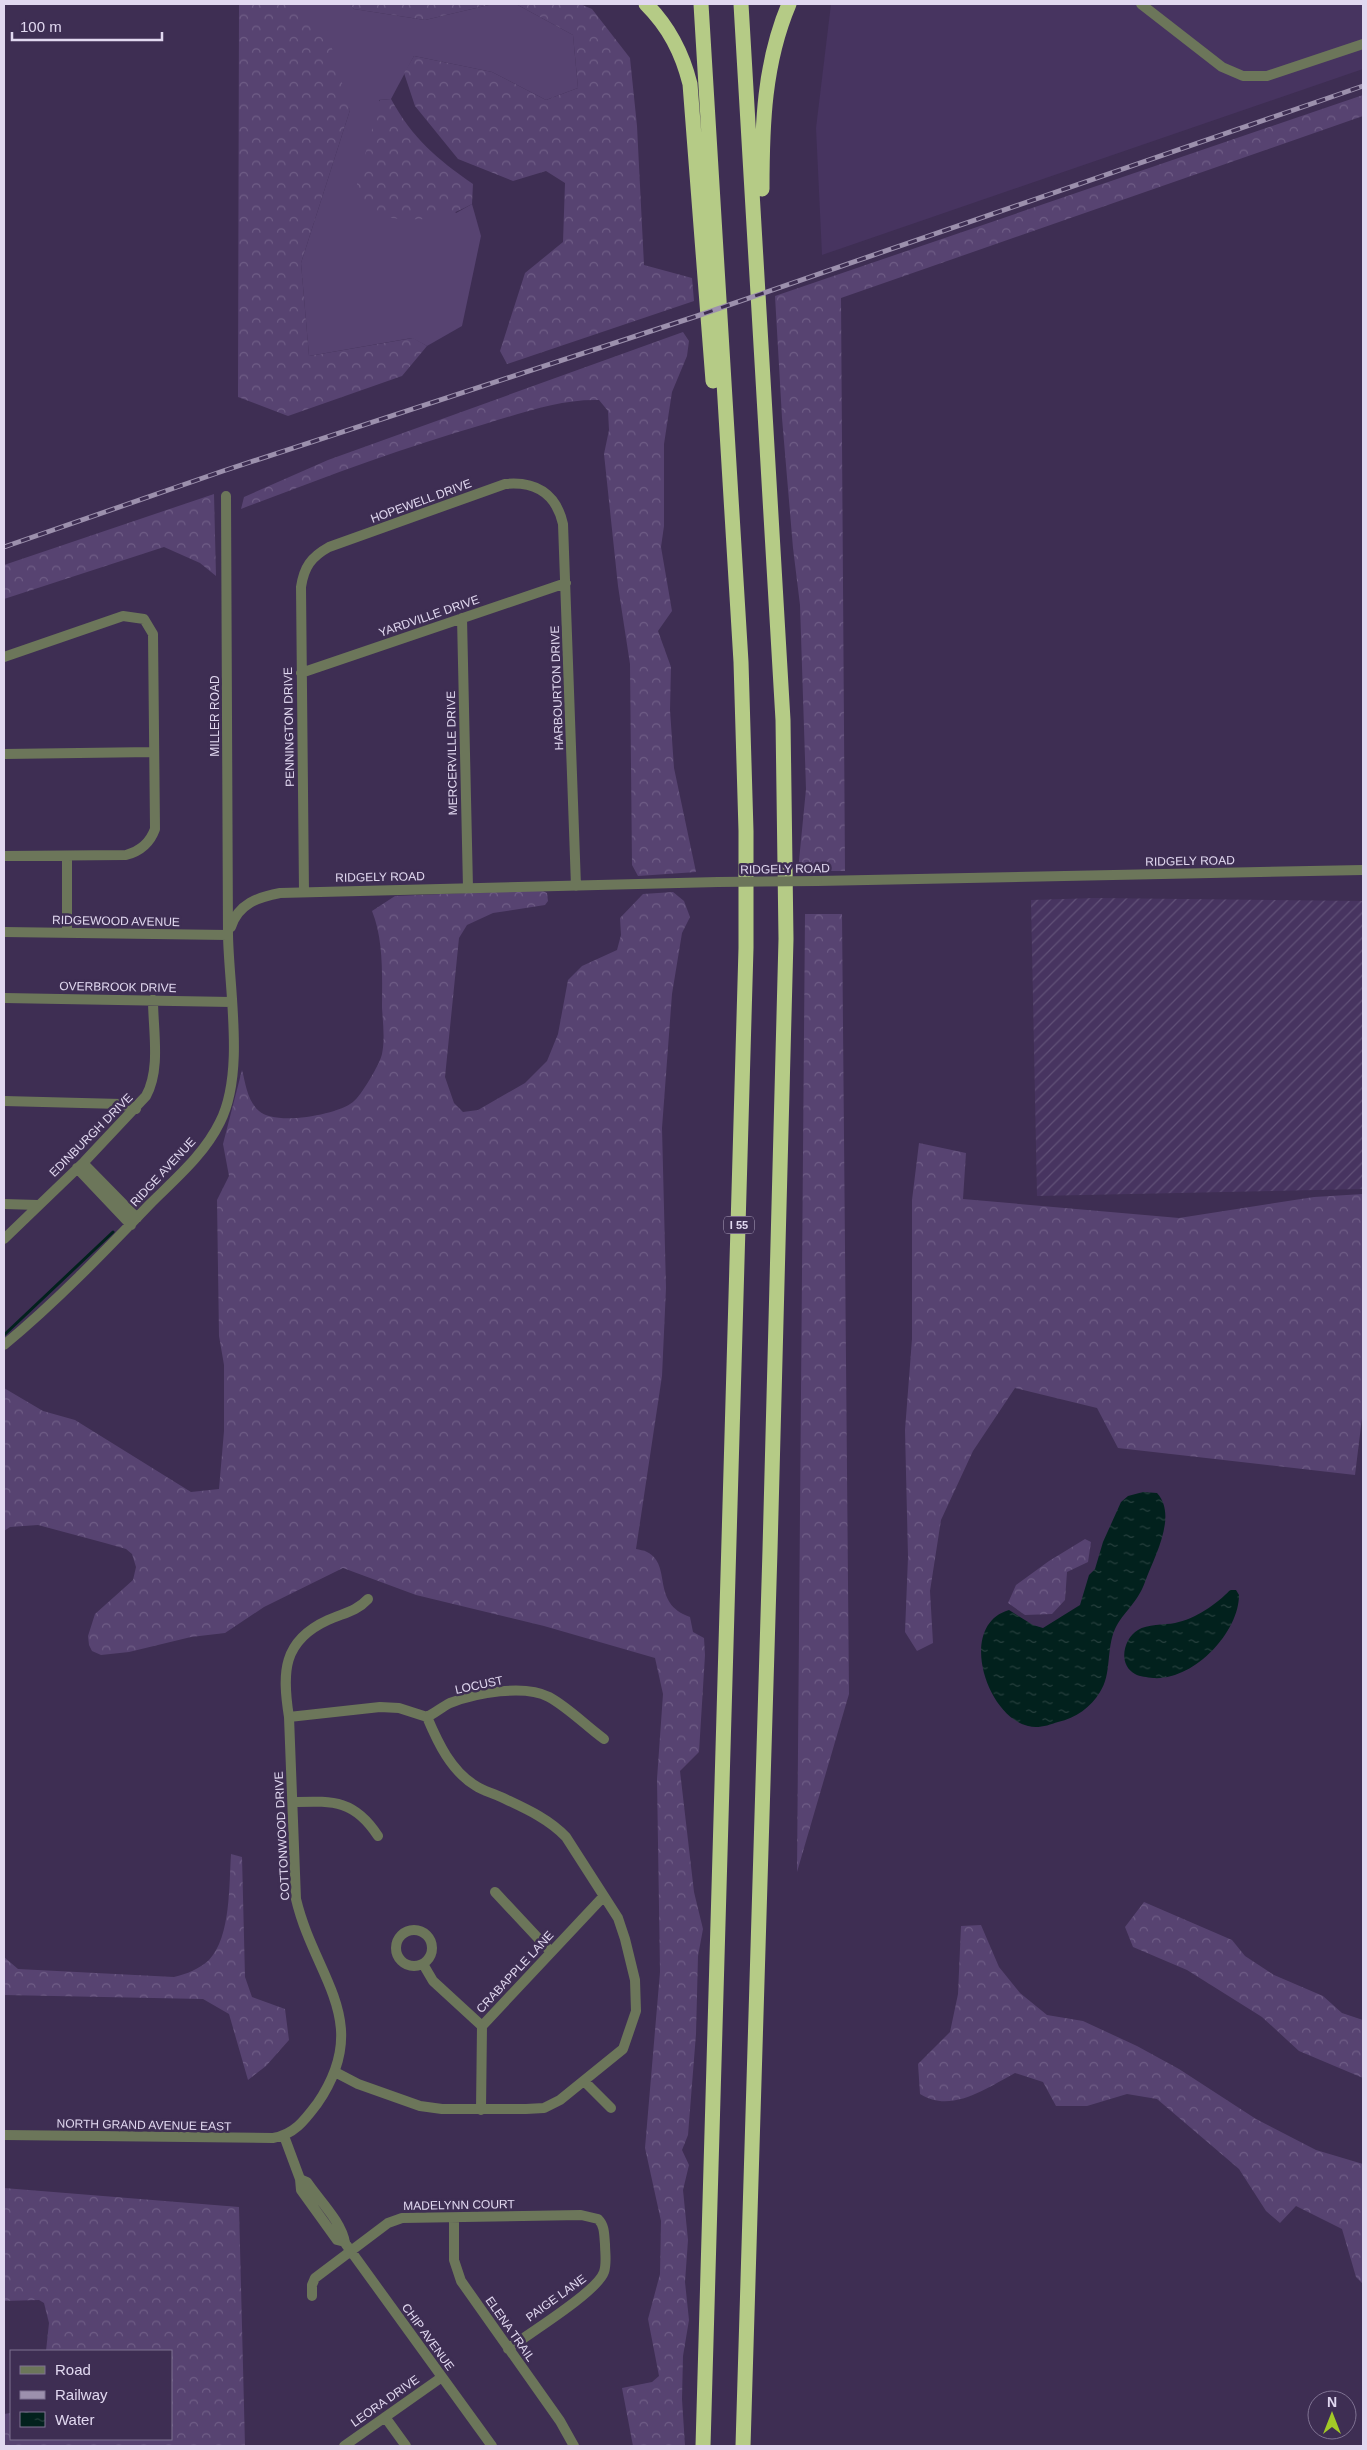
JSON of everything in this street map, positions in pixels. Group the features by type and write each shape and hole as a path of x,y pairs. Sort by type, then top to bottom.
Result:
{"highway":[{"path":"646,4 676,41 690,84 714,391 725,428"},
{"name":"I 55","path":"701,4 725,428 741,662 746,831 746,948 703,2446"},
{"path":"741,4 783,720 786,939 771,1530 743,2446"},
{"path":"758,272 765,90 773,48 789,4"}],"street":[{"path":"1142,4 1222,67 1243,76 1267,76 1363,44"},
{"name":"HOPEWELL DRIVE","path":"307,563 316,554 329,547 505,484 520,483 534,485 547,493"},
{"name":"HARBOURTON DRIVE","path":"547,493 558,506 561,514 566,583 576,886"},
{"name":"MILLER ROAD","path":"226,496 228,935"},
{"name":"PENNINGTON DRIVE","path":"304,892 301,587 307,563"},
{"name":"YARDVILLE DRIVE","path":"301,673 566,583"},
{"path":"4,657 123,616 146,615 153,634 155,829 150,848 126,855 4,856"},
{"name":"MERCERVILLE DRIVE","path":"462,618 468,888"},
{"path":"4,754 154,752"},
{"path":"67,856 67,933"},
{"name":"RIDGELY ROAD","path":"228,935 238,912 252,900 262,896 304,892 1363,870"},
{"name":"RIDGEWOOD AVENUE","path":"4,932 228,935"},
{"name":"RIDGE AVENUE","path":"4,1345 68,1288 203,1151 220,1122 231,1088 231,1002 228,935"},
{"name":"OVERBROOK DRIVE","path":"4,998 231,1002"},
{"name":"EDINBURGH DRIVE","path":"4,1239 136,1109 152,1086 154,1073 153,1000"},
{"path":"4,1101 121,1104 136,1109"},
{"path":"80,1166 134,1222"},
{"path":"4,1204 38,1205"},
{"name":"COTTONWOOD DRIVE","path":"284,2136 307,2117 335,2072 342,2040 341,2016 337,2000 302,1924 298,1907 294,1866 289,1717 284,1688 287,1662 292,1647 313,1628 328,1620 352,1612 368,1599"},
{"name":"LOCUST","path":"427,1717 450,1703 490,1693 531,1691 548,1697 562,1706 604,1740"},
{"path":"289,1717 380,1707 399,1708 427,1717 439,1745 453,1766 475,1786 543,1817 556,1826 566,1837 618,1918 635,1980 636,2011 624,2049 560,2100 544,2108 481,2110 442,2109 420,2106 358,2084 335,2072"},
{"path":"292,1802 332,1801 346,1805 370,1823 378,1836"},
{"path":"495,1892 551,1952"},
{"name":"CRABAPPLE LANE","path":"481,2110 482,2026 604,1897"},
{"path":"423,1964 434,1981 482,2026"},
{"path":"584,2082 611,2108"},
{"name":"NORTH GRAND AVENUE EAST","path":"4,2135 263,2138 284,2136"},
{"name":"CHIP AVENUE","path":"284,2136 300,2179 307,2182 332,2225 345,2235 348,2246 492,2446"},
{"name":"MADELYNN COURT","path":"312,2296 312,2285 315,2278 348,2246 396,2219 591,2216 598,2219 604,2229"},
{"name":"ELENA TRAIL","path":"454,2218 457,2273 508,2349 560,2421 574,2446"},
{"name":"PAIGE LANE","path":"508,2349 596,2284 604,2271 604,2229"},
{"name":"LEORA DRIVE","path":"344,2446 442,2377"},
{"path":"385,2417 406,2446"}],"shaded area":[{"path":"831,4 1363,4 1363,69 822,255 816,128"},
{"path":"1095,898 1363,901 1363,1189 1037,1196 1031,900"}],"green space":[{"path":"239,4 295,4 328,35 350,110 301,263 309,356 413,338 427,346 402,376 288,416 238,397"},
{"path":"295,4 350,4 354,9 425,20 493,4 516,4 573,35 578,88 546,100 492,72 414,56 391,99 379,100 456,213 472,204 481,236 462,326 427,346 412,338 309,356 301,263 350,110"},
{"path":"350,4 493,4 425,20 354,9"},
{"path":"516,4 580,4 592,9 630,58 637,126 644,265 692,278 694,301 507,364 500,351 525,273 563,242 565,183 546,171 513,181 458,159 415,106 404,73 414,56 492,72 546,100 578,88 573,35"},
{"path":"1363,95 1363,116 841,298 845,871 798,871 806,789 800,605 793,548 782,418 775,296"},
{"path":"391,99 408,126 426,147 473,184 472,204 444,216 431,218 405,219 362,215 357,184 380,100"},
{"path":"683,332 689,341 687,356 672,392 664,444 664,526 661,547 672,611 658,631 671,667 670,710 674,768 696,872 638,876 632,865 630,664 618,586 604,454 609,430 608,411 599,400 556,404 513,415 362,464 241,509 244,497 328,460"},
{"path":"214,494 216,576 200,563 164,547 4,599 4,565"},
{"path":"541,890 547,893 548,901 545,905 493,913 467,925 459,938 445,1077 454,1103 463,1112 478,1110 525,1083 547,1061 558,1034 568,980 582,966 617,950 621,935 620,918 643,894 673,892 684,901 690,917 682,933 672,994 662,1128 666,1288 662,1376 636,1549 646,1551 655,1558 670,1603 678,1611 690,1617 693,1632 704,1638 705,1655 699,1752 680,1771 694,1892 703,1929 698,1956 696,2034 688,2135 682,2150 689,2165 683,2190 688,2240 685,2282 689,2320 683,2356 682,2399 685,2446 633,2446 622,2388 652,2382 659,2376 648,2319 660,2274 661,2221 645,2148 660,1972 657,1779 663,1694 655,1658 544,1626 416,1595 343,1568 264,1607 225,1633 191,1637 129,1652 101,1655 92,1651 88,1636 95,1614 133,1580 136,1567 132,1554 126,1549 38,1525 10,1527 4,1531 4,1388 43,1411 75,1420 191,1492 219,1489 224,1431 224,1365 219,1336 217,1200 229,1176 223,1144 242,1070 252,1102 259,1111 267,1115 278,1118 306,1117 320,1115 345,1107 353,1102 361,1093 381,1059 383,1049 382,959 379,934 372,911 395,896"},
{"path":"805,914 842,914 849,1694 797,1872"},
{"path":"919,1143 966,1153 963,1199 1179,1218 1314,1197 1363,1194 1363,1410 1355,1475 1118,1448 1097,1408 1015,1388 973,1451 941,1520 930,1591 933,1643 917,1651 905,1632 908,1557 905,1430 912,1339 912,1200"},
{"path":"1085,1539 1091,1542 1088,1562 1067,1572 1065,1600 1052,1614 1025,1615 1008,1603 1016,1585 1049,1561"},
{"path":"231,1854 242,1857 245,1977 252,1997 285,2009 289,2040 266,2066 248,2080 229,2014 203,1999 4,1995 4,1957 18,1969 174,1977 188,1973 201,1966 209,1960 216,1950 225,1924 228,1910"},
{"path":"1144,1902 1232,1940 1245,1956 1274,1975 1323,1996 1342,2013 1363,2020 1363,2078 1299,2051 1262,2017 1187,1970 1133,1947 1125,1927"},
{"path":"981,1925 999,1967 1020,1993 1047,2015 1083,2021 1137,2046 1179,2069 1256,2119 1316,2150 1363,2164 1363,2284 1356,2277 1342,2229 1296,2206 1280,2223 1266,2211 1239,2169 1157,2099 1127,2094 1087,2106 1056,2106 1043,2082 1015,2073 981,2092 956,2100 932,2099 920,2094 918,2064 950,2032 958,1994 961,1926"},
{"path":"4,2188 239,2207 245,2446 4,2446 4,2414 10,2413 10,2440 172,2440 172,2350 46,2350 49,2323 44,2303 39,2300 4,2301"}],"water":[{"path":"1143,1492 1157,1493 1163,1502 1165,1525 1142,1590 1115,1629 1112,1637 1108,1669 1100,1692 1082,1711 1065,1720 1036,1727 1028,1726 1013,1719 1000,1706 990,1689 983,1670 981,1651 984,1633 993,1619 1009,1610 1033,1625 1043,1628 1080,1605 1089,1575 1095,1569 1103,1542 1121,1502 1128,1496"},
{"path":"1230,1590 1236,1590 1239,1595 1237,1610 1231,1624 1211,1652 1198,1663 1183,1672 1168,1677 1153,1678 1141,1676 1129,1670 1124,1658 1124,1651 1129,1639 1138,1630 1190,1618 1212,1606"}],"waterway":[{"path":"4,1335 113,1232"}],"railway":[{"path":"4,547 223,471 697,316 1363,86"}]}
